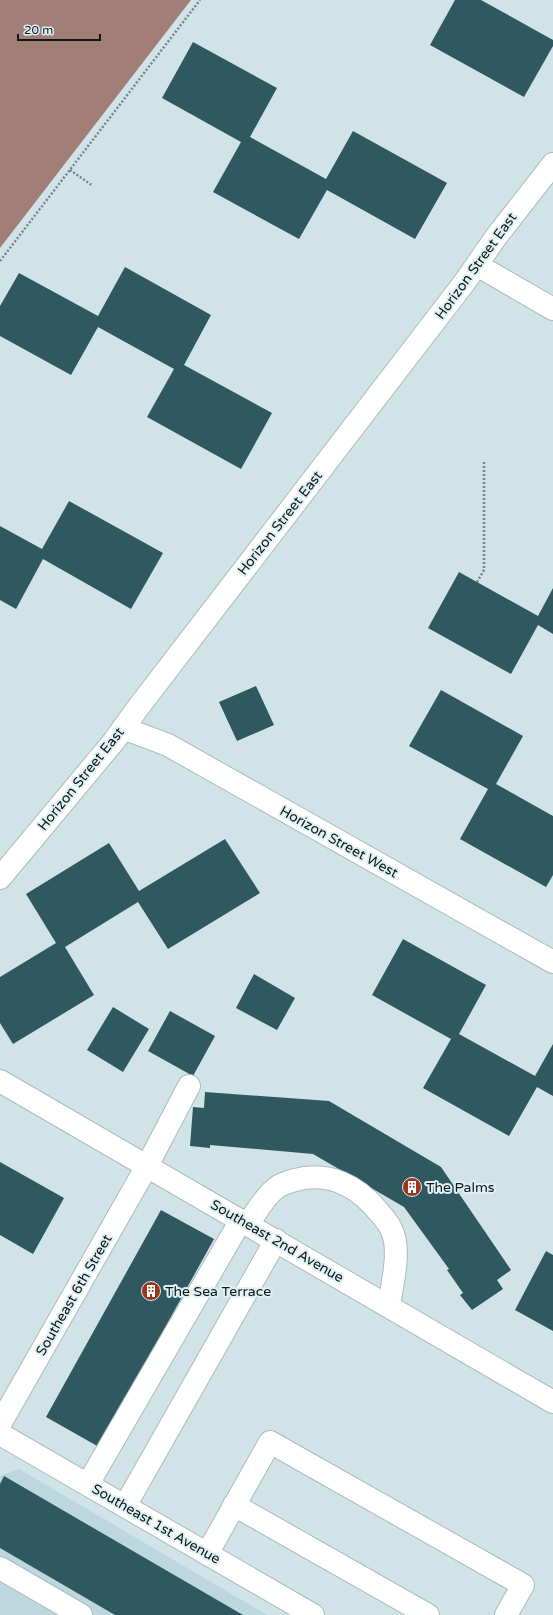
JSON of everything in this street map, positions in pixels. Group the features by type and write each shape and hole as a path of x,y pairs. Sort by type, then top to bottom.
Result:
{"street":[{"name":"Horizon Street East","path":"0,878 109,747 460,289 496,237 553,164"},
{"path":"476,265 553,309"},
{"name":"Horizon Street West","path":"123,728 168,745 553,962"},
{"name":"Southeast 2nd Avenue","path":"0,1081 553,1402"},
{"name":"Southeast 6th Street","path":"2,1416 147,1166 189,1086"},
{"path":"88,1484 245,1222 276,1188 288,1182 306,1177 320,1177 344,1184 363,1194 376,1208 392,1231 395,1242 395,1256 389,1306"},
{"path":"125,1506 276,1240"},
{"name":"Southeast 1st Avenue","path":"0,1434 88,1484 305,1613"},
{"path":"207,1554 270,1442 523,1585 506,1615"},
{"path":"234,1505 428,1615"},
{"path":"0,1568 81,1615"}],"path":[{"path":"0,261 200,0"},
{"path":"70,170 93,186"},
{"path":"477,582 484,570 484,462"}],"shaded area":[{"path":"0,0 191,0 0,248"},
{"path":"19,1469 267,1615 0,1615 0,1476"}],"building":[{"path":"455,0 481,0 553,40 553,46 524,97 430,45"},
{"path":"193,42 277,88 250,137 326,179 353,131 447,183 415,239 327,190 299,239 213,192 241,142 162,98"},
{"path":"125,267 211,315 184,365 272,413 241,469 147,417 174,369 98,327 71,375 0,336 0,306 19,273 98,316"},
{"path":"69,501 163,553 131,609 43,559 16,609 0,600 0,526 42,549"},
{"path":"459,572 538,616 553,588 553,634 538,625 511,674 428,628"},
{"path":"256,686 274,725 237,741 219,702"},
{"path":"441,690 523,736 496,784 553,816 553,875 546,887 460,839 488,789 409,746"},
{"path":"225,839 260,893 168,949 138,902 65,947 94,995 13,1044 0,1023 0,977 56,943 26,894 109,843 139,891"},
{"path":"403,939 486,985 459,1034 535,1076 553,1044 553,1096 537,1087 509,1136 423,1088 451,1039 372,995"},
{"path":"254,974 295,998 277,1030 236,1008"},
{"path":"113,1007 149,1029 123,1072 87,1050"},
{"path":"170,1011 215,1036 193,1076 148,1051"},
{"name":"The Palms","path":"205,1092 329,1101 441,1167 511,1270 497,1280 503,1289 472,1310 460,1295 463,1293 447,1270 449,1269 404,1207 313,1154 210,1145 210,1148 190,1146 193,1107 204,1108"},
{"path":"0,1162 64,1198 33,1254 0,1235"},
{"name":"The Sea Terrace","path":"161,1210 214,1239 99,1447 46,1417"},
{"path":"546,1251 553,1255 553,1331 515,1310"},
{"path":"4,1476 243,1615 115,1615 0,1548 0,1484"}],"place":[{"name":"The Palms","path":"412,1187"},
{"name":"The Sea Terrace","path":"151,1291"}]}
